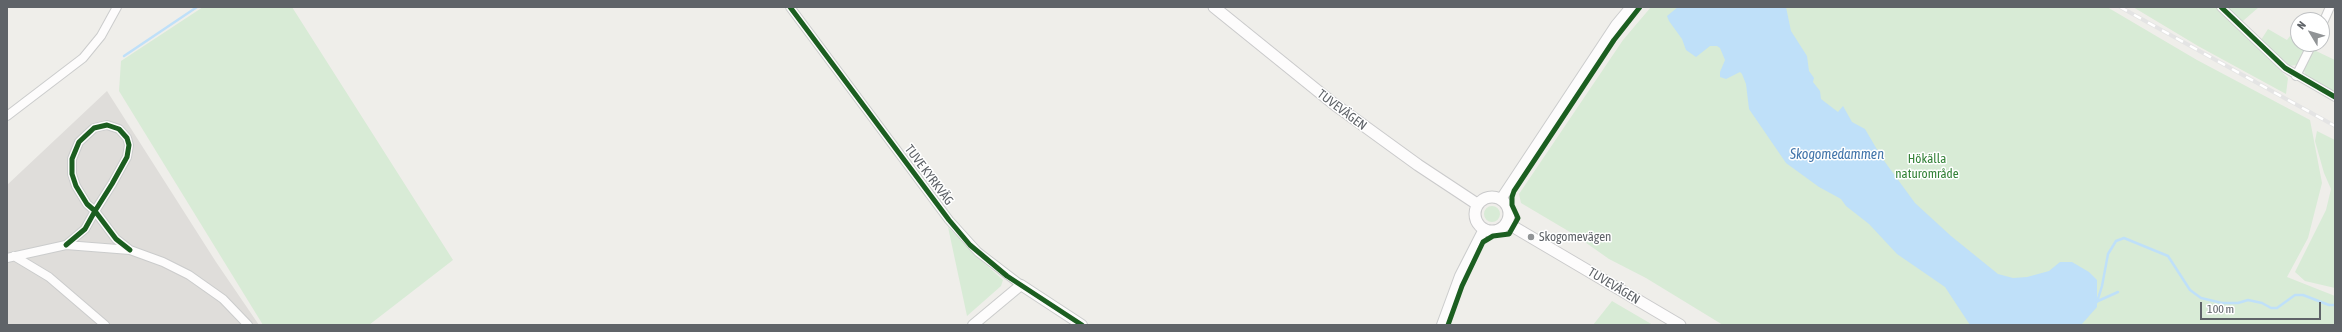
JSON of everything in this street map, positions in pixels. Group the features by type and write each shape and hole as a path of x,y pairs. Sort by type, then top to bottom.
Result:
{"main road":[{"name":"TUVEVÄGEN","path":"1214,7 1251,39 1340,108 1418,165 1478,204"},
{"path":"1488,197 1502,199 1509,210 1507,223 1497,231 1484,229 1475,218 1478,204 1488,197"},
{"name":"TUVEVÄGEN","path":"1507,223 1680,325"}],"street":[{"path":"7,116 83,58 101,36 117,7"},
{"name":"TUVE KYRKVÄG","path":"790,7 952,224 978,252 1021,285 1082,325"},
{"path":"1502,199 1616,25 1631,7"},
{"path":"2221,7 2285,68 2296,76 2335,96"},
{"path":"2296,76 2308,52"},
{"path":"66,245 85,229 95,211 125,162 129,149 128,142 122,132 107,125 97,126 87,132 78,142 72,159 73,180 87,204 95,211 116,239 130,250"},
{"path":"1442,325 1460,276 1484,229"},
{"path":"10,257 66,245 130,250 172,265 195,279 224,299 248,325"},
{"path":"10,257 49,277 105,325"},
{"path":"973,325 1021,285"}],"shaded area":[{"path":"107,91 216,262 259,325 7,325 7,185"}],"green space":[{"path":"203,7 292,7 453,260 369,325 263,325 119,91 121,61"},
{"name":"Hökälla naturområde","path":"1651,7 2107,7 2197,60 2310,120 2322,183 2308,238 2287,277 2335,296 2335,325 1723,325 1646,278 1609,259 1575,235 1521,203 1519,194 1623,40"},
{"path":"2133,7 2259,7 2236,27 2288,78 2286,94 2198,46"},
{"path":"2268,29 2287,40 2290,36 2290,52 2304,52 2297,65 2289,66 2261,40"},
{"path":"2311,52 2318,52 2335,60 2335,92 2306,77 2303,67"},
{"path":"2317,131 2335,140 2335,288 2305,281 2295,272 2326,210 2331,189 2324,173 2315,141"},
{"path":"1489,206 1495,206 1500,211 1498,220 1495,222 1489,222 1484,217 1484,211"},
{"path":"948,227 975,255 1003,280 1001,286 967,316"},
{"path":"1612,301 1653,325 1593,325"}],"water":[{"name":"Skogomedammen","path":"1678,7 1786,7 1791,31 1807,56 1809,71 1814,78 1813,82 1820,91 1821,99 1838,112 1843,106 1852,122 1865,129 1882,158 1915,203 1951,236 1998,274 2013,278 2027,277 2049,271 2060,262 2072,262 2089,272 2097,280 2097,307 2081,325 1970,325 1945,287 1897,254 1869,224 1846,206 1841,199 1819,187 1786,163 1749,109 1746,84 1742,74 1740,72 1726,79 1720,77 1720,72 1725,60 1720,48 1717,46 1710,46 1696,57 1686,50 1682,39 1667,16"}],"waterway":[{"path":"124,56 197,7"},
{"path":"2097,302 2102,286 2108,254 2116,241 2124,238 2168,256 2190,290 2201,298 2222,303 2238,303 2248,300 2262,303 2271,308 2277,308 2295,295 2303,295 2329,305 2335,305"},
{"path":"2098,301 2118,292"}],"railway":[{"path":"2120,7 2335,126"}],"cycle path":[{"path":"790,7 949,220 970,245 1007,276 1082,325"},
{"path":"1448,325 1462,286 1483,242 1493,236 1509,234 1518,218 1512,205 1514,191 1614,40 1640,7"},
{"path":"2221,7 2285,68 2335,97"},
{"path":"66,245 85,229 95,211 112,184 127,157 129,145 127,138 119,129 107,125 94,128 79,142 72,159 72,174 76,186 87,204 95,211 116,239 130,250"}],"place":[{"name":"Skogomevägen","path":"1531,237"}]}
